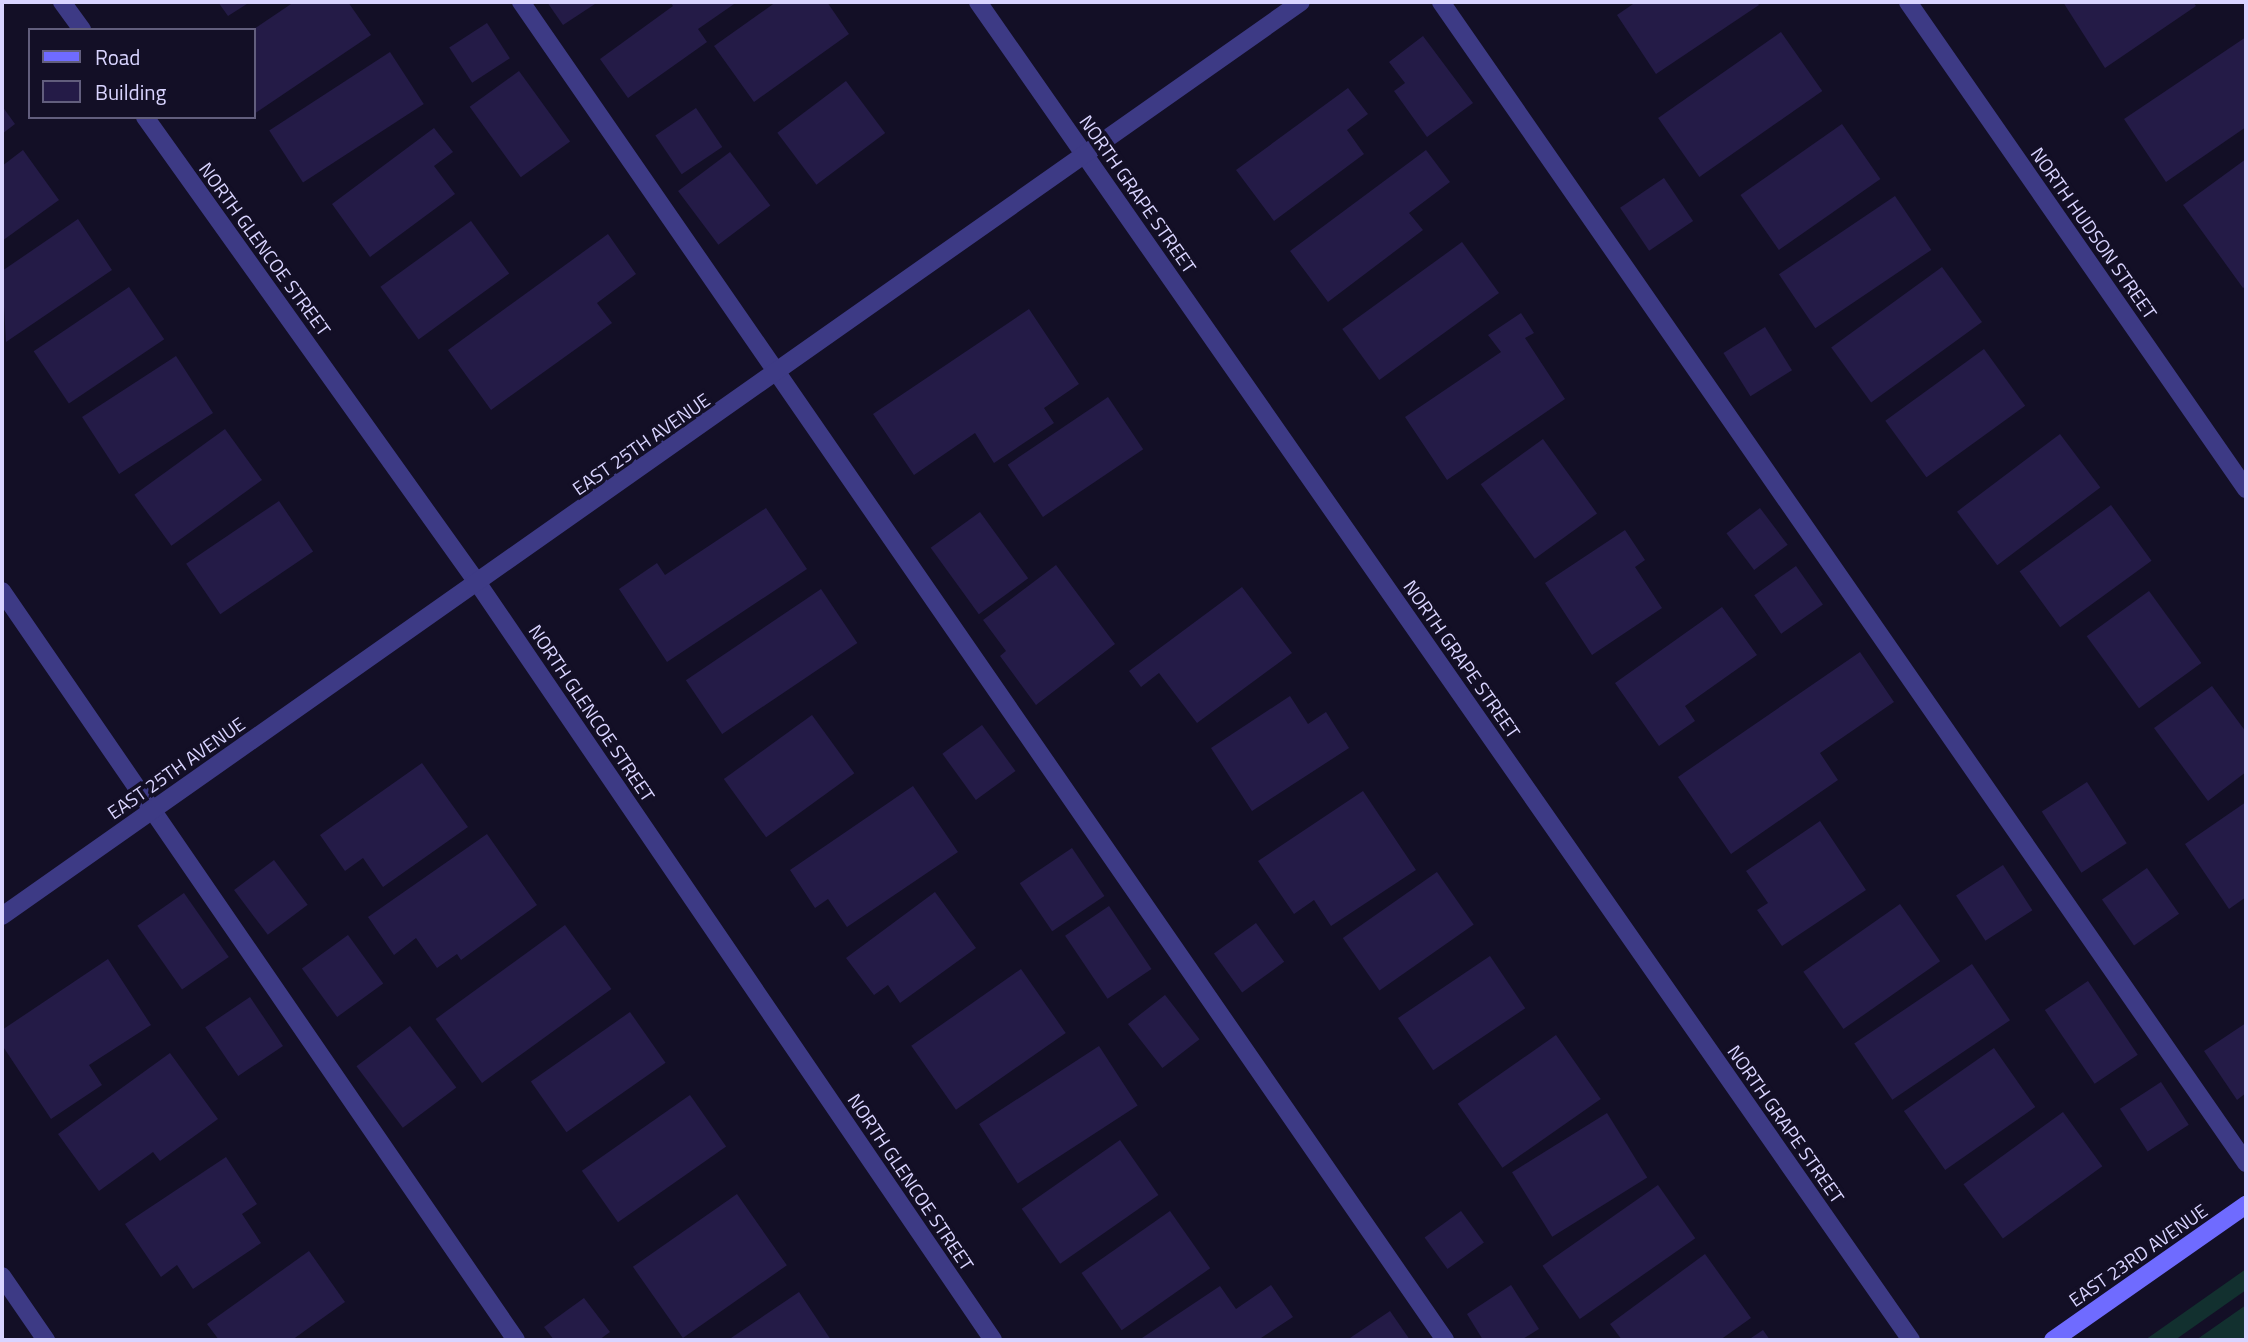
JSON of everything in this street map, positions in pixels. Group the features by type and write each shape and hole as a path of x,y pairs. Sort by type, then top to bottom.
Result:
{"street":[{"path":"62,2 81,28"},
{"path":"521,2 1445,1340"},
{"name":"NORTH GRAPE STREET","path":"978,2 1912,1340"},
{"name":"EAST 25TH AVENUE","path":"2,916 479,584 1301,2"},
{"path":"1440,2 2246,1163"},
{"name":"NORTH HUDSON STREET","path":"1908,2 2246,489"},
{"name":"NORTH GLENCOE STREET","path":"146,119 479,584 993,1340"},
{"path":"2,591 516,1340"},
{"name":"EAST 23RD AVENUE","path":"2053,1340 2246,1205"},
{"path":"2,1276 46,1340"}],"green space":[{"path":"2246,1269 2246,1290 2175,1340 2145,1340"},
{"path":"2246,1305 2246,1340 2196,1340"}],"building":[{"path":"218,2 250,2 228,16"},
{"path":"294,2 348,2 371,35 256,113 255,28"},
{"path":"547,2 598,2 563,25"},
{"path":"670,2 737,2 698,29 707,42 628,98 600,59 673,6"},
{"path":"776,2 827,2 849,34 754,102 714,46"},
{"path":"1636,2 1757,2 1759,5 1656,74 1617,15"},
{"path":"2063,2 2193,2 2196,6 2105,68"},
{"path":"487,23 510,58 472,83 449,48"},
{"path":"1781,32 1822,91 1699,177 1658,118"},
{"path":"1423,36 1473,103 1427,137 1394,91 1405,83 1389,62"},
{"path":"2246,37 2246,127 2166,182 2124,119"},
{"path":"390,52 424,104 303,182 269,130"},
{"path":"519,71 570,141 521,177 470,107"},
{"path":"846,81 885,133 816,185 777,133"},
{"path":"1348,88 1368,114 1347,130 1364,154 1274,221 1236,170"},
{"path":"2,106 15,124 2,134"},
{"path":"696,108 722,147 682,174 655,135"},
{"path":"1842,124 1880,179 1779,250 1740,195"},
{"path":"434,128 453,152 434,166 455,194 370,257 332,204"},
{"path":"23,150 59,200 2,241 2,166"},
{"path":"1426,150 1450,182 1409,213 1423,230 1328,302 1290,251"},
{"path":"730,152 770,206 718,245 678,191"},
{"path":"2246,159 2246,286 2243,288 2183,205"},
{"path":"1664,178 1693,221 1649,251 1620,208"},
{"path":"1895,196 1931,250 1815,328 1779,274"},
{"path":"78,219 112,270 6,342 2,271"},
{"path":"471,221 509,274 419,339 380,287"},
{"path":"608,234 636,274 597,303 612,323 491,410 448,350"},
{"path":"1462,242 1499,293 1379,380 1342,329"},
{"path":"1942,267 1982,322 1871,403 1831,348"},
{"path":"129,287 164,339 69,404 34,351"},
{"path":"1029,309 1079,384 1044,408 1054,423 994,463 975,433 914,475 873,414"},
{"path":"1521,313 1534,333 1525,338 1565,399 1447,480 1405,417 1501,352 1488,335"},
{"path":"1765,327 1792,370 1750,396 1723,353"},
{"path":"1984,349 2025,406 1926,477 1885,421"},
{"path":"176,356 213,413 119,474 82,417"},
{"path":"1108,397 1143,449 1043,517 1008,465"},
{"path":"225,429 262,480 171,546 134,495"},
{"path":"2060,434 2100,488 1997,565 1957,512"},
{"path":"1543,439 1597,513 1535,559 1481,484"},
{"path":"279,501 313,552 220,614 186,564"},
{"path":"2111,505 2152,561 2060,627 2020,571"},
{"path":"766,508 807,569 667,662 619,589 657,563 665,575"},
{"path":"1760,508 1788,545 1754,570 1726,533"},
{"path":"980,512 1028,578 979,614 931,548"},
{"path":"1625,530 1645,560 1635,567 1662,608 1592,655 1545,583"},
{"path":"1056,565 1115,644 1036,705 1000,656 1006,651 983,620"},
{"path":"1796,566 1823,605 1781,634 1754,595"},
{"path":"1242,587 1292,653 1197,723 1159,673 1141,687 1129,671"},
{"path":"821,589 857,643 722,734 686,680"},
{"path":"2149,591 2201,663 2139,708 2087,636"},
{"path":"1722,607 1757,655 1685,706 1695,721 1659,746 1615,683"},
{"path":"1860,652 1894,702 1820,753 1838,780 1731,854 1678,777"},
{"path":"2212,686 2246,732 2246,772 2208,801 2154,728"},
{"path":"1290,696 1308,724 1326,712 1349,748 1252,811 1211,748"},
{"path":"812,715 854,773 766,837 724,779"},
{"path":"982,725 1016,771 976,800 942,754"},
{"path":"422,763 468,827 383,887 363,858 345,871 320,835"},
{"path":"2087,782 2127,843 2081,873 2042,811"},
{"path":"913,786 958,852 847,927 828,899 815,908 790,870"},
{"path":"1363,791 1416,870 1331,926 1314,900 1294,914 1258,861"},
{"path":"2246,802 2246,897 2229,909 2185,844"},
{"path":"1820,821 1866,890 1782,946 1757,910 1768,903 1746,871"},
{"path":"487,834 537,905 461,960 457,954 437,968 416,938 394,955 368,917"},
{"path":"1072,848 1104,896 1052,931 1020,883"},
{"path":"274,860 308,905 268,935 234,890"},
{"path":"2003,865 2032,910 1985,941 1956,895"},
{"path":"2147,868 2179,914 2134,945 2102,900"},
{"path":"1437,872 1474,924 1380,990 1343,938"},
{"path":"935,892 976,948 900,1003 888,985 874,995 846,958"},
{"path":"184,893 229,957 182,990 137,926"},
{"path":"1900,904 1940,961 1843,1029 1803,972"},
{"path":"1109,906 1151,969 1108,999 1065,936"},
{"path":"1256,923 1284,962 1242,992 1214,954"},
{"path":"565,925 611,989 482,1083 436,1019"},
{"path":"348,935 383,984 337,1017 302,969"},
{"path":"1490,956 1525,1008 1433,1070 1398,1018"},
{"path":"108,959 151,1025 89,1065 102,1085 51,1119 2,1045 2,1030"},
{"path":"1972,964 2010,1020 1892,1100 1854,1043"},
{"path":"1021,969 1066,1033 956,1110 911,1046"},
{"path":"2088,981 2138,1055 2095,1084 2045,1010"},
{"path":"1165,995 1199,1039 1162,1068 1128,1024"},
{"path":"250,997 283,1046 238,1076 205,1027"},
{"path":"630,1012 666,1063 566,1132 531,1081"},
{"path":"2246,1023 2246,1093 2237,1100 2204,1051"},
{"path":"410,1026 456,1087 403,1128 356,1066"},
{"path":"1556,1035 1601,1099 1502,1168 1458,1104"},
{"path":"1099,1046 1138,1106 1018,1183 979,1124"},
{"path":"1994,1048 2035,1107 1945,1170 1904,1111"},
{"path":"170,1053 218,1119 160,1161 153,1152 99,1191 58,1134"},
{"path":"2161,1082 2189,1125 2148,1151 2120,1109"},
{"path":"690,1095 726,1147 618,1222 582,1171"},
{"path":"2063,1112 2102,1166 2003,1239 1963,1184"},
{"path":"1607,1113 1647,1177 1552,1237 1512,1172"},
{"path":"1120,1140 1158,1195 1060,1264 1022,1209"},
{"path":"226,1157 257,1204 242,1214 261,1243 193,1289 177,1265 161,1277 125,1224"},
{"path":"1658,1185 1695,1238 1580,1319 1542,1266"},
{"path":"737,1194 787,1265 683,1338 633,1267"},
{"path":"1170,1211 1210,1268 1122,1330 1082,1273"},
{"path":"1461,1211 1484,1243 1448,1269 1425,1237"},
{"path":"309,1251 345,1302 292,1340 219,1340 207,1324"},
{"path":"1705,1254 1751,1318 1720,1340 1622,1340 1610,1324"},
{"path":"1271,1285 1293,1317 1258,1340 1139,1340 1220,1286 1236,1309"},
{"path":"1511,1285 1539,1329 1521,1340 1483,1340 1467,1314"},
{"path":"799,1292 831,1340 728,1340"},
{"path":"584,1298 610,1332 599,1340 554,1340 544,1327"},
{"path":"1390,1311 1410,1340 1350,1338"},
{"path":"1763,1330 1770,1340 1748,1340"}]}
